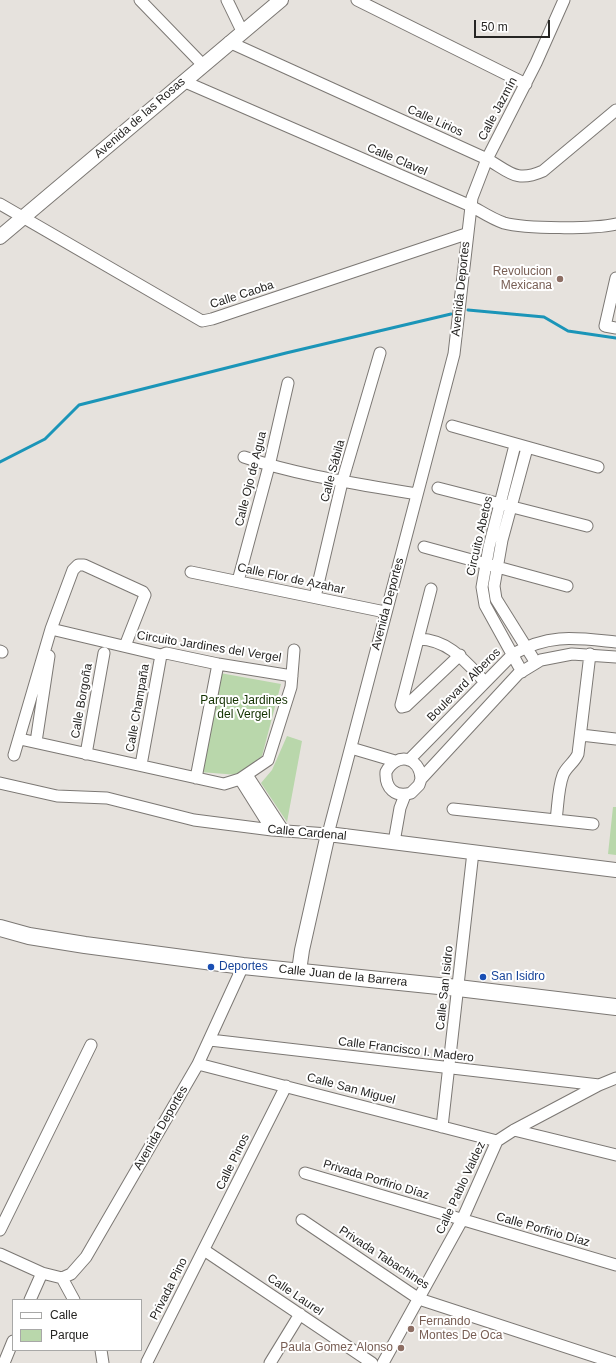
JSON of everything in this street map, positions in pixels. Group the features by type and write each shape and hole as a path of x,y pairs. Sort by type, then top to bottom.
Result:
{"main road":[{"name":"Calle Juan de la Barrera","path":"0,920 96,943 243,966 299,967"},
{"name":"Calle Juan de la Barrera","path":"0,928 29,936 299,967 616,995"},
{"name":"Calle Juan de la Barrera","path":"459,982 616,1006"}],"street":[{"path":"140,0 203,65"},
{"path":"227,0 242,32"},
{"name":"Avenida de las Rosas","path":"0,237 182,81 280,0"},
{"path":"357,0 526,84"},
{"name":"Calle Jazmín","path":"466,234 472,198 487,159 526,84 564,0"},
{"name":"Calle Lirios","path":"229,42 487,159 518,177 536,174 543,171 616,110"},
{"name":"Calle Clavel","path":"182,81 471,206 491,218 514,226 614,226"},
{"name":"Calle Caoba","path":"0,204 202,321 212,319 466,234"},
{"name":"Avenida Deportes","path":"299,967 328,834 457,339 466,234"},
{"path":"616,278 605,326 616,328"},
{"name":"Calle Sábila","path":"315,597 342,482 380,353"},
{"name":"Calle Ojo de Agua","path":"238,581 270,466 288,383"},
{"path":"452,426 515,445 598,467"},
{"name":"Circuito Abetos","path":"515,445 494,586 496,599 505,616 527,646 536,663"},
{"name":"Circuito Abetos","path":"522,672 485,606 482,587 485,564 527,448"},
{"path":"244,457 270,466 342,482 417,494"},
{"path":"438,488 587,526"},
{"path":"424,547 567,586"},
{"path":"14,755 20,739 51,629 73,570 78,565 84,565 143,592 145,595 125,646"},
{"name":"Calle Flor de Azahar","path":"191,572 386,612"},
{"path":"431,589 401,705 402,707 406,706 460,655"},
{"name":"Circuito Jardines del Vergel","path":"51,629 161,655 166,653 218,664 283,673 292,676"},
{"name":"Boulevard Alberos","path":"410,760 513,654 527,646 549,639 579,638 616,642"},
{"path":"419,639 431,639 444,644 460,655 485,682"},
{"path":"36,742 49,659 48,653 45,650"},
{"name":"Circuito Jardines del Vergel","path":"20,739 224,784 244,777 268,760 291,687 294,650"},
{"name":"Calle Borgoña","path":"86,754 104,653"},
{"path":"395,761 386,772 387,786 392,791 405,795 416,790 421,779 522,672 541,660 572,654 590,654 616,657"},
{"path":"556,820 562,776 566,769 575,761 581,735 590,654"},
{"name":"Calle Champaña","path":"141,765 161,655"},
{"path":"196,778 218,664"},
{"path":"581,735 616,738"},
{"path":"351,748 395,761 404,759 410,760 418,767 421,779"},
{"path":"244,777 272,830"},
{"path":"244,777 283,830 287,831"},
{"name":"Calle Cardenal","path":"0,784 57,796 107,798 194,820 272,830 328,834 616,870"},
{"path":"394,842 400,808 405,795"},
{"path":"453,809 593,824"},
{"name":"Calle San Isidro","path":"442,1127 473,852"},
{"name":"Avenida Deportes","path":"62,1278 71,1274 86,1258 198,1064 243,966"},
{"name":"Calle Francisco I. Madero","path":"210,1040 599,1085"},
{"path":"0,1230 91,1045"},
{"name":"Calle San Miguel","path":"198,1064 497,1141"},
{"name":"Calle Pablo Valdez","path":"384,1363 462,1220 497,1141 514,1130 599,1085 616,1078"},
{"name":"Calle Pinos","path":"204,1250 286,1086"},
{"path":"514,1130 616,1155"},
{"name":"Privada Porfirio Díaz","path":"305,1173 462,1220"},
{"name":"Privada Tabachines","path":"302,1220 419,1299 615,1363"},
{"name":"Calle Porfirio Díaz","path":"462,1220 616,1265"},
{"name":"Calle Laurel","path":"204,1250 372,1363"},
{"name":"Privada Pino","path":"147,1362 204,1250"},
{"path":"0,1254 42,1273 62,1278 73,1299"},
{"path":"30,1299 42,1273"},
{"path":"270,1363 300,1314"},
{"path":"4,1363 12,1343"},
{"path":"101,1351 103,1363"}],"green space":[{"name":"Parque Jardines del Vergel","path":"220,673 281,684 262,756 238,775 200,772"},
{"path":"287,736 302,741 287,822 261,783 272,770"},
{"path":"613,807 616,807 616,855 608,854"}],"waterway":[{"path":"468,310 544,317 568,331 616,338"},
{"path":"0,462 45,439 79,405 286,353 451,314"}],"place":[{"name":"Revolucion Mexicana","path":"560,279"},
{"name":"Deportes","path":"211,967"},
{"name":"San Isidro","path":"483,977"},
{"name":"Fernando Montes De Oca","path":"411,1329"},
{"name":"Paula Gomez Alonso","path":"401,1348"}]}
